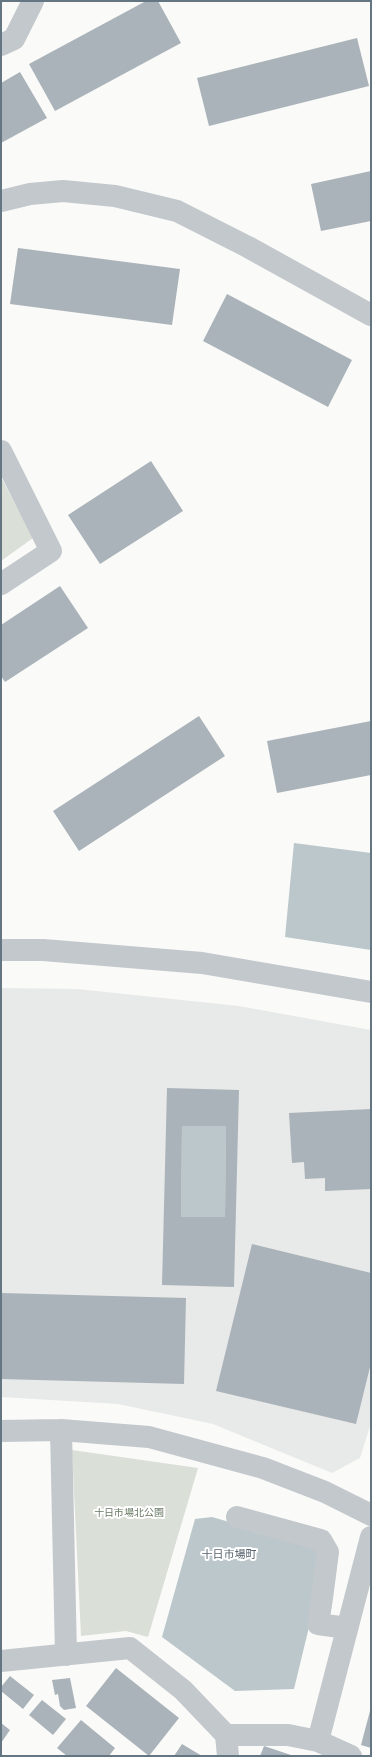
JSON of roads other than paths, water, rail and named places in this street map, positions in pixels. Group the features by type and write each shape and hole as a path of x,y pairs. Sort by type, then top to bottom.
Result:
{"street":[{"path":"1,45 14,39 32,1"},
{"path":"1,201 30,194 63,191 116,196 178,211 248,247 371,315"},
{"path":"1,451 51,551 1,584"},
{"path":"1,950 43,950 202,963 371,992"},
{"path":"61,1430 66,1655"},
{"path":"1,1431 61,1430 148,1437 263,1468 324,1492 371,1515"},
{"path":"237,1517 321,1540 328,1552 318,1624 347,1628"},
{"path":"318,1741 371,1537"},
{"path":"1,1661 130,1648 184,1690 227,1745 288,1735 318,1741 351,1756"}],"district":[{"name":"十日市場町","path":"229,1555"}],"park label":[{"name":"十日市場北公園","path":"129,1513"}]}
